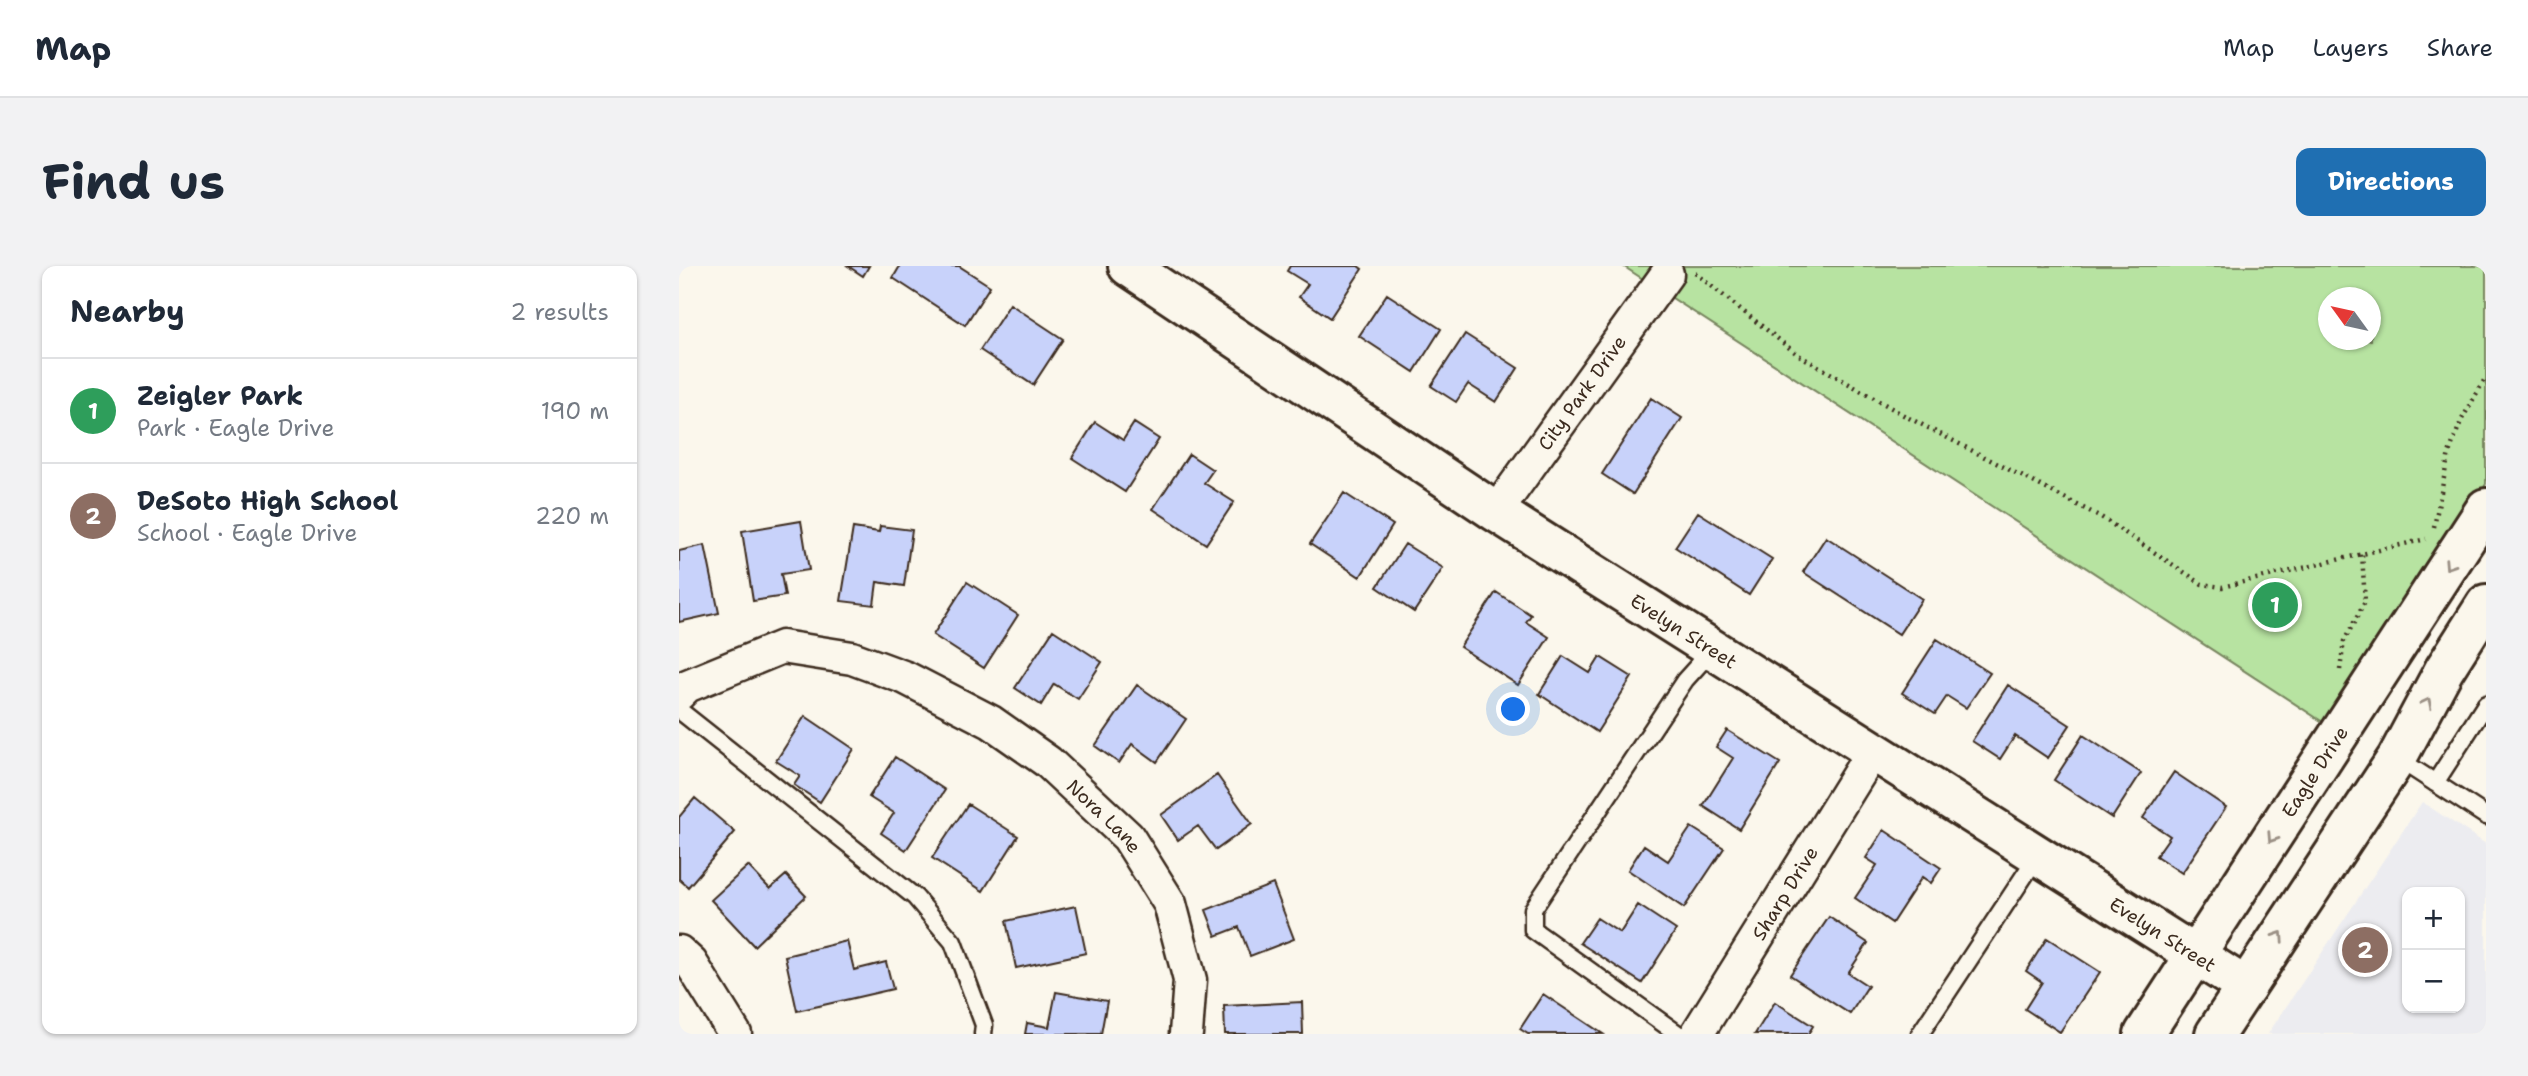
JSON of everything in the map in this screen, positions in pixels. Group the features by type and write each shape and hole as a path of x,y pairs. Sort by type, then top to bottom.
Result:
{"street":[{"name":"Evelyn Street","path":"1128,266 1496,512 2246,986"},
{"name":"City Park Drive","path":"1496,512 1670,269"},
{"name":"Eagle Drive","path":"2144,1034 2486,508"},
{"path":"2214,1034 2402,749 2444,670 2486,604"},
{"name":"Nora Lane","path":"679,694 687,686 782,647 852,658 906,678 991,722 1048,762 1128,837 1170,904 1191,981 1186,1034"},
{"path":"2357,706 2402,749"},
{"name":"Sharp Drive","path":"1697,1034 1873,751"},
{"path":"679,952 691,963 735,1034"}],"lane":[{"path":"1678,1034 1534,930 1533,909 1685,680 1713,649"},
{"path":"2435,783 2486,704"},
{"path":"679,710 915,897 953,942 984,1025 983,1034"},
{"path":"2402,749 2435,783 2486,816"},
{"path":"1920,1034 2038,855"}],"path":[{"path":"1670,269 1797,354 1907,417 2101,517 2212,588 2427,539 2434,528 2449,453 2486,377"}],"shaded area":[{"path":"2422,802 2486,844 2486,1034 2268,1034"}],"green space":[{"path":"1623,266 2486,266 2486,484 2329,726"}],"building":[{"path":"848,266 869,266 863,276"},
{"path":"900,266 959,266 990,286 965,325 893,278"},
{"path":"1290,266 1358,266 1362,269 1330,318 1299,297 1308,284 1287,271"},
{"path":"1387,294 1441,329 1414,372 1359,336"},
{"path":"1010,304 1063,339 1033,385 980,350"},
{"path":"1465,334 1518,368 1496,402 1468,384 1456,402 1431,386"},
{"path":"1651,398 1682,418 1633,494 1602,474"},
{"path":"1095,422 1123,440 1134,423 1159,439 1125,492 1072,458"},
{"path":"1189,454 1213,470 1204,483 1234,502 1206,544 1153,509"},
{"path":"1344,493 1393,525 1360,577 1310,544"},
{"path":"1698,512 1772,559 1749,595 1675,547"},
{"path":"801,521 809,570 781,574 785,596 753,601 742,531"},
{"path":"880,526 912,530 904,586 877,582 874,605 841,601 853,528 879,532"},
{"path":"1826,537 1922,599 1899,634 1803,572"},
{"path":"1405,544 1443,568 1414,612 1377,587"},
{"path":"705,545 719,613 679,622 679,551"},
{"path":"967,582 1018,615 984,668 933,635"},
{"path":"1496,592 1531,615 1526,622 1549,637 1518,685 1460,647"},
{"path":"1053,630 1102,662 1078,699 1054,684 1041,705 1015,688"},
{"path":"1937,639 1990,673 1966,708 1947,696 1935,714 1902,693"},
{"path":"1563,656 1590,673 1600,657 1632,677 1597,732 1539,694"},
{"path":"1137,685 1186,719 1157,762 1132,744 1119,763 1095,746"},
{"path":"2008,685 2070,725 2048,758 2015,736 2000,759 1972,741"},
{"path":"805,716 854,749 820,802 794,785 800,776 776,761"},
{"path":"1727,730 1780,763 1739,829 1703,806 1733,758 1716,747"},
{"path":"2083,735 2141,773 2112,818 2054,780"},
{"path":"895,757 945,790 906,850 881,833 894,813 869,797"},
{"path":"2174,772 2226,807 2182,873 2156,856 2170,836 2143,818"},
{"path":"1217,775 1252,824 1216,850 1198,826 1178,840 1161,815"},
{"path":"695,798 735,832 688,887 679,879 679,817"},
{"path":"968,804 1018,836 983,891 932,858"},
{"path":"1691,827 1724,848 1684,908 1628,870 1644,845 1668,861"},
{"path":"1884,830 1941,868 1931,883 1922,877 1892,923 1855,898 1877,865 1866,858"},
{"path":"748,866 770,889 786,875 806,896 754,946 711,900"},
{"path":"1273,884 1294,939 1250,956 1239,927 1216,936 1206,910"},
{"path":"1638,905 1676,930 1642,983 1580,943 1597,918 1620,933"},
{"path":"1076,906 1086,953 1016,968 1006,921"},
{"path":"1829,917 1868,943 1848,973 1868,986 1850,1014 1790,975"},
{"path":"2047,938 2100,972 2060,1032 2025,1009 2042,982 2026,971"},
{"path":"847,941 854,970 886,962 893,989 797,1011 785,956"},
{"path":"1056,992 1107,1001 1101,1034 1025,1034 1027,1023 1049,1027"},
{"path":"1543,994 1603,1034 1528,1034 1520,1029"},
{"path":"1302,1002 1303,1034 1225,1034 1224,1006"},
{"path":"1775,1002 1813,1026 1808,1034 1755,1034"}],"place":[{"name":"Zeigler Park","path":"2275,605"},
{"name":"DeSoto High School","path":"2365,950"}]}
